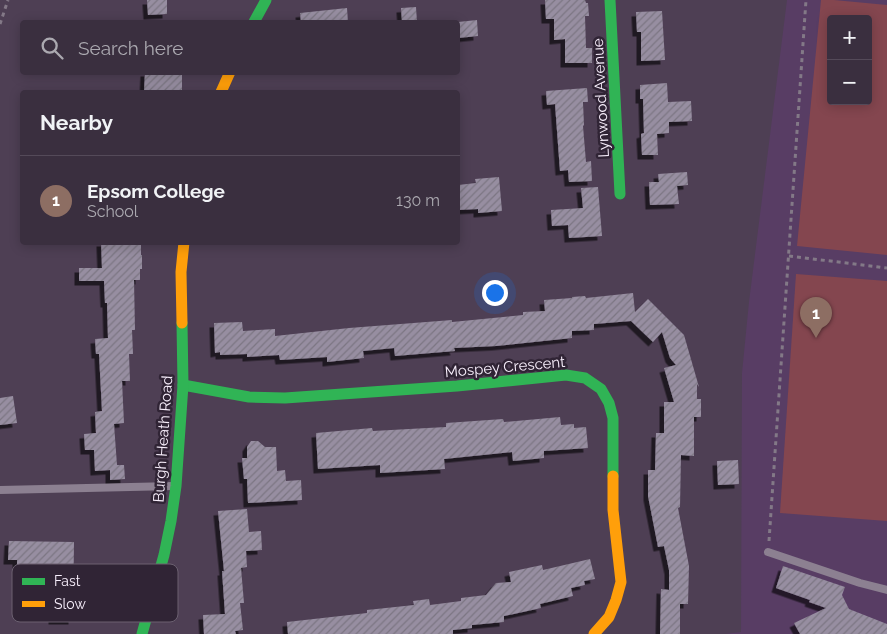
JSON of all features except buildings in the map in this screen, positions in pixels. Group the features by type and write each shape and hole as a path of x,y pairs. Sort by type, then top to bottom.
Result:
{"street":[{"path":"255,20 266,0"},
{"name":"Lynwood Avenue","path":"610,0 620,194"},
{"path":"223,90 229,75"},
{"name":"Burgh Heath Road","path":"162,564 176,486 183,385 181,272 184,245"},
{"name":"Mospey Crescent","path":"183,385 250,397 285,398 457,386 566,374 585,378 601,389 609,403 613,418 613,510 621,582 609,617 594,634"},
{"name":"Burgh Heath Road","path":"142,634 146,622"}],"lane":[{"path":"0,490 176,486"},
{"path":"768,552 860,583 887,590"}],"path":[{"path":"0,24 8,0"},
{"path":"768,552 806,0"},
{"path":"788,256 887,268"}],"shaded area":[{"path":"787,0 887,0 887,634 725,634 741,632 742,373 749,302"},
{"path":"821,0 887,5 887,255 797,246"},
{"path":"796,274 887,281 887,521 780,513"}],"traffic: fast":[{"path":"255,20 266,0"},
{"path":"610,0 620,194"},
{"path":"161,564 176,486 183,385 182,323"},
{"path":"183,385 249,397 285,398 457,386 566,375 585,378 601,389 609,403 613,418 613,476"},
{"path":"142,634 145,622"}],"traffic: slow":[{"path":"222,90 229,75"},
{"path":"182,323 181,272 184,245"},
{"path":"594,634 609,617 621,582 613,510 613,476"}],"place":[{"name":"Epsom College","path":"816,338"}]}
